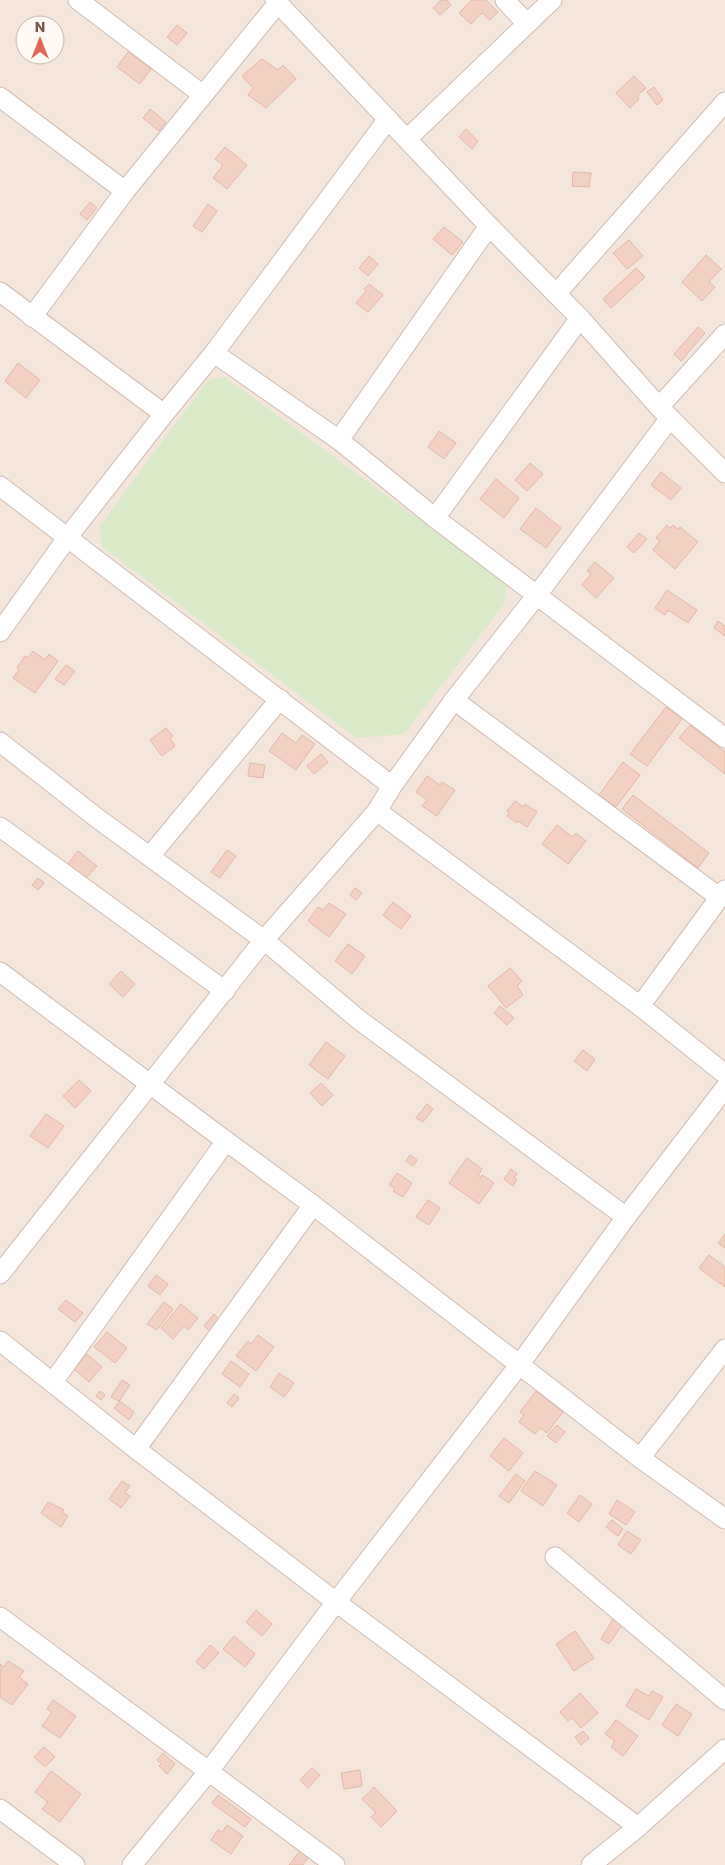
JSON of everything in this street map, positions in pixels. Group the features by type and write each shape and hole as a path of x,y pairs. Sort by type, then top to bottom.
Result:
{"street":[{"path":"78,0 202,95"},
{"path":"505,0 526,23"},
{"path":"407,139 552,0"},
{"path":"32,317 125,191 277,2 489,226 580,318 665,413 725,473"},
{"path":"0,96 125,191"},
{"path":"556,294 725,102"},
{"path":"0,632 67,538 214,353 388,119"},
{"path":"339,440 489,226"},
{"path":"0,292 164,414"},
{"path":"435,518 580,318"},
{"path":"0,1274 152,1085 264,940 377,811 392,786 454,700 537,595 665,413 725,334"},
{"path":"214,353 339,440 435,518 725,738"},
{"path":"0,486 392,786"},
{"path":"150,856 280,699"},
{"path":"454,700 722,894 640,1006"},
{"path":"0,742 97,818 264,940 358,1019 626,1218"},
{"path":"377,811 640,1006 725,1074"},
{"path":"0,827 225,991"},
{"path":"0,972 313,1205 640,1458 725,1519"},
{"path":"132,1865 209,1770 520,1364 626,1218 725,1088"},
{"path":"53,1382 226,1141"},
{"path":"136,1449 313,1205"},
{"path":"0,1341 136,1449 336,1602 638,1827"},
{"path":"640,1458 725,1349"},
{"path":"555,1557 725,1700"},
{"path":"0,1616 335,1865"},
{"path":"591,1865 638,1827 725,1748"},
{"path":"0,1809 75,1865"}],"shaded area":[{"path":"0,0 725,0 725,1865 0,1865","holes":["99,527 356,738 102,547"]}],"green space":[{"path":"225,377 507,584 505,603 404,734 356,738 102,547 99,527 208,380"}],"building":[{"path":"441,0 447,0 451,5 440,15 433,8"},
{"path":"472,0 486,0 498,12 490,20 482,13 471,24 459,13"},
{"path":"177,25 187,33 177,45 167,37"},
{"path":"128,52 151,69 140,84 117,67"},
{"path":"262,59 278,70 283,65 296,79 266,108 248,95 253,88 242,76"},
{"path":"634,76 646,88 637,96 639,99 630,108 616,93"},
{"path":"654,87 663,100 657,105 647,92"},
{"path":"150,109 166,122 159,131 143,118"},
{"path":"466,129 478,141 472,149 459,137"},
{"path":"225,147 247,165 227,189 213,178 223,165 215,159"},
{"path":"573,172 591,173 589,187 572,186"},
{"path":"90,202 97,208 87,220 80,214"},
{"path":"208,204 217,211 202,232 193,226"},
{"path":"444,227 463,242 452,255 433,239"},
{"path":"629,240 643,256 627,269 613,253"},
{"path":"706,255 721,269 709,282 715,287 702,301 682,282"},
{"path":"369,256 378,264 368,276 359,268"},
{"path":"636,268 645,277 611,308 603,299"},
{"path":"369,284 383,295 368,312 356,303"},
{"path":"698,327 705,333 681,361 674,354"},
{"path":"18,363 40,380 26,398 5,381"},
{"path":"439,431 456,443 444,459 428,447"},
{"path":"530,463 543,474 527,491 515,480"},
{"path":"661,472 681,488 671,500 651,485"},
{"path":"496,479 519,498 504,518 480,499"},
{"path":"536,508 561,528 546,548 520,529"},
{"path":"667,525 670,528 673,525 678,529 680,527 698,542 675,569 653,550 660,541 656,538"},
{"path":"639,533 647,539 634,553 627,547"},
{"path":"595,562 614,578 596,598 582,585 591,574 587,571"},
{"path":"667,590 697,610 688,623 668,610 665,615 655,608"},
{"path":"718,621 725,626 725,636 714,628"},
{"path":"33,651 45,660 49,654 58,661 35,693 13,678 25,656 28,658"},
{"path":"66,665 75,671 64,685 55,679"},
{"path":"666,707 682,719 647,766 630,754"},
{"path":"690,725 725,752 725,774 679,738"},
{"path":"166,728 173,736 170,739 175,746 162,756 150,740"},
{"path":"282,733 296,743 302,735 315,744 296,770 269,751"},
{"path":"321,754 328,762 314,774 307,766"},
{"path":"623,762 640,775 616,807 599,795"},
{"path":"250,763 265,765 263,778 248,776"},
{"path":"427,776 440,785 442,782 455,790 437,816 422,806 427,800 416,792"},
{"path":"633,795 709,853 698,868 622,809"},
{"path":"515,801 523,807 525,804 537,812 527,827 507,816 509,812 507,811"},
{"path":"557,825 572,837 576,833 586,841 568,864 542,844"},
{"path":"227,850 236,856 220,878 211,872"},
{"path":"78,851 97,866 85,879 67,865"},
{"path":"38,878 44,883 38,890 32,885"},
{"path":"355,888 362,893 356,900 350,895"},
{"path":"393,902 411,916 401,929 383,915"},
{"path":"329,903 346,914 329,937 308,921 318,907 323,910"},
{"path":"348,944 365,956 352,974 335,961"},
{"path":"510,968 522,981 517,986 523,995 506,1008 488,986"},
{"path":"121,971 135,984 123,997 109,984"},
{"path":"500,1006 514,1018 507,1025 494,1013"},
{"path":"326,1042 345,1056 328,1079 309,1065"},
{"path":"583,1050 595,1059 587,1071 574,1061"},
{"path":"79,1080 91,1091 75,1108 63,1096"},
{"path":"321,1083 333,1095 322,1106 310,1093"},
{"path":"427,1104 433,1109 423,1122 416,1118"},
{"path":"46,1114 64,1126 48,1148 30,1136"},
{"path":"410,1155 417,1160 413,1166 406,1161"},
{"path":"467,1158 482,1169 478,1176 480,1178 482,1175 494,1183 479,1204 449,1183"},
{"path":"511,1169 517,1174 514,1178 517,1180 513,1186 504,1179"},
{"path":"397,1173 412,1183 403,1197 393,1191 395,1188 389,1185"},
{"path":"428,1200 440,1208 429,1225 416,1217"},
{"path":"725,1234 725,1248 718,1243"},
{"path":"709,1255 725,1267 725,1287 699,1268"},
{"path":"156,1275 168,1284 160,1295 148,1286"},
{"path":"66,1300 83,1313 75,1322 58,1309"},
{"path":"164,1302 173,1309 157,1330 147,1324"},
{"path":"181,1304 198,1318 188,1330 184,1326 173,1339 161,1328"},
{"path":"214,1314 221,1321 211,1332 204,1326"},
{"path":"107,1332 127,1348 115,1363 94,1347"},
{"path":"258,1335 274,1347 256,1371 236,1356 248,1341 251,1344"},
{"path":"87,1354 102,1367 89,1382 74,1369"},
{"path":"231,1361 249,1374 240,1387 222,1374"},
{"path":"279,1373 294,1383 284,1397 270,1387"},
{"path":"122,1380 130,1385 119,1401 111,1397"},
{"path":"100,1391 105,1395 101,1400 96,1396"},
{"path":"536,1391 563,1412 547,1433 540,1428 535,1434 519,1422 524,1415 520,1412"},
{"path":"234,1394 239,1398 232,1407 227,1403"},
{"path":"120,1401 134,1412 129,1420 114,1408"},
{"path":"557,1425 565,1432 556,1443 547,1436"},
{"path":"504,1438 523,1453 509,1471 490,1456"},
{"path":"535,1471 557,1485 543,1506 521,1491"},
{"path":"516,1474 525,1481 509,1503 499,1496"},
{"path":"122,1481 130,1486 125,1493 130,1496 121,1508 109,1499"},
{"path":"580,1495 592,1504 579,1522 567,1513"},
{"path":"617,1500 635,1512 626,1525 609,1514"},
{"path":"48,1502 64,1510 62,1512 68,1516 61,1527 41,1513"},
{"path":"612,1520 623,1529 618,1536 606,1527"},
{"path":"627,1531 641,1540 631,1554 618,1545"},
{"path":"256,1610 272,1624 262,1636 246,1622"},
{"path":"613,1619 622,1625 609,1644 601,1639"},
{"path":"575,1631 594,1658 574,1671 556,1644"},
{"path":"234,1636 255,1654 245,1667 223,1649"},
{"path":"210,1645 219,1653 204,1669 196,1662"},
{"path":"8,1661 24,1671 19,1677 28,1684 12,1705 0,1697 0,1664 4,1667"},
{"path":"636,1689 649,1696 652,1691 663,1697 649,1720 626,1706"},
{"path":"580,1693 598,1713 581,1728 572,1718 568,1721 560,1712"},
{"path":"53,1700 76,1716 60,1738 42,1726 52,1712 47,1709"},
{"path":"676,1704 692,1714 678,1736 662,1725"},
{"path":"616,1720 638,1736 623,1756 611,1747 615,1741 605,1734"},
{"path":"583,1731 589,1738 581,1745 575,1737"},
{"path":"44,1747 55,1757 45,1767 34,1757"},
{"path":"163,1753 175,1764 167,1774 159,1766 161,1764 157,1760"},
{"path":"312,1768 320,1775 308,1788 300,1780"},
{"path":"360,1770 362,1786 344,1789 341,1773"},
{"path":"51,1771 81,1794 60,1822 42,1809 48,1802 35,1792"},
{"path":"374,1787 397,1811 381,1827 371,1817 376,1813 362,1799"},
{"path":"218,1795 251,1819 245,1827 212,1803"},
{"path":"227,1825 243,1836 231,1854 211,1840 218,1830 222,1832"},
{"path":"300,1851 308,1858 303,1865 289,1865"}]}
